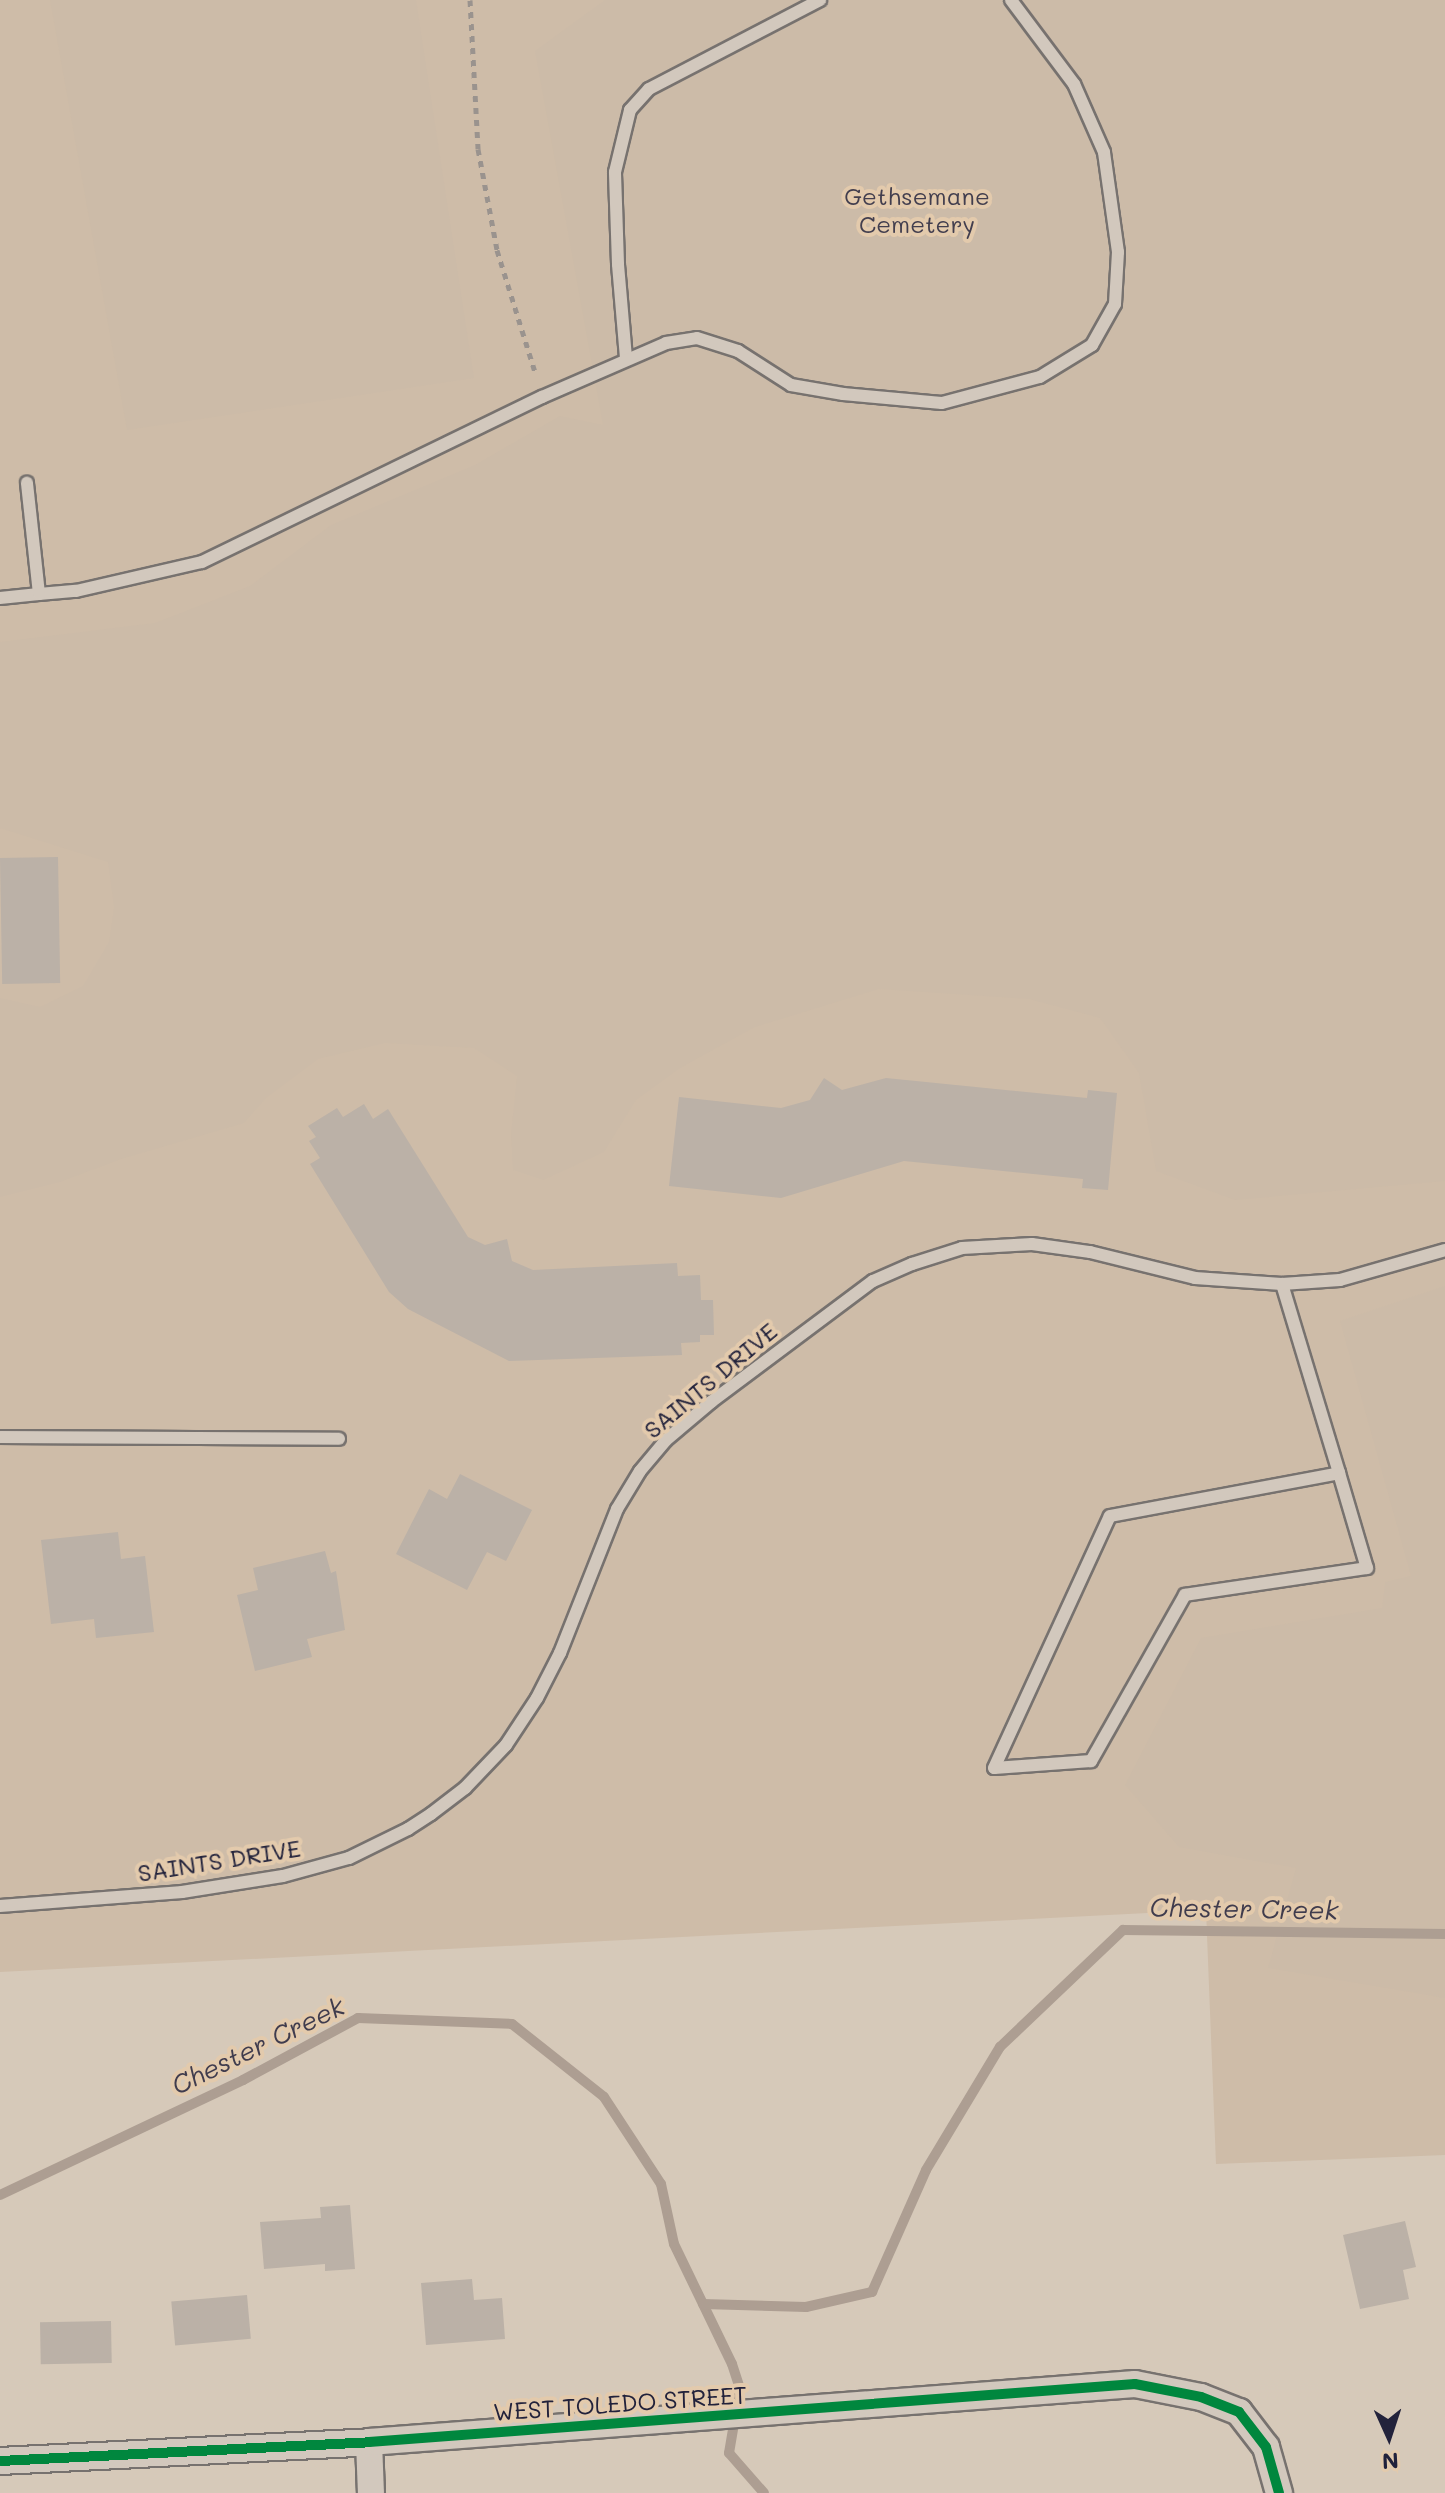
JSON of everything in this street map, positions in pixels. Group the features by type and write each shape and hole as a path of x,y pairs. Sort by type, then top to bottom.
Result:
{"street":[{"name":"WEST TOLEDO STREET","path":"0,2461 369,2442 1135,2384 1201,2397 1239,2412 1266,2447 1279,2493"},
{"path":"369,2442 371,2493"}],"lane":[{"path":"626,358 618,264 615,172 630,110 649,89 820,0"},
{"path":"0,598 76,591 202,562 542,397 666,343 697,338 738,351 791,385 843,394 942,403 1040,377 1092,345 1115,304 1118,252 1104,152 1074,84 1011,0"},
{"path":"27,483 39,594"},
{"name":"SAINTS DRIVE","path":"0,1906 182,1892 283,1876 349,1858 431,1814 465,1788 506,1745 537,1698 560,1653 617,1509 640,1471 666,1440 711,1402 873,1281 962,1248 1032,1244 1090,1252 1195,1278 1282,1284 1340,1280 1445,1250"},
{"path":"1282,1284 1339,1473 1367,1568 1185,1595 1091,1761 994,1768 1110,1516 1339,1473"},
{"path":"0,1437 339,1439"}],"path":[{"path":"470,0 478,149 497,250 542,397"}],"shaded area":[{"path":"0,0 1177,0 1445,979 1445,2155 1216,2164 1206,1910 0,1972"}],"green space":[{"path":"50,0 416,0 474,378 127,430"},
{"name":"Gethsemane Cemetery","path":"605,0 1445,0 1445,1181 1235,1200 1156,1171 1139,1073 1100,1018 1029,999 879,989 755,1027 680,1068 636,1100 604,1152 543,1180 513,1170 511,1135 517,1076 474,1048 385,1043 318,1059 266,1098 244,1123 121,1159 60,1182 0,1197 0,998 40,1007 83,986 109,942 114,907 108,862 0,828 0,642 155,623 250,586 331,525 475,465 560,416 603,425 535,51"},
{"path":"1445,1286 1445,1998 1268,1968 1296,1868 1179,1847 1125,1785 1201,1638 1382,1608 1385,1582 1411,1576 1340,1321"}],"building":[{"path":"58,857 60,983 2,984 0,858"},
{"path":"824,1078 842,1090 886,1078 1087,1098 1088,1090 1117,1093 1108,1190 1082,1188 1083,1179 904,1161 781,1198 669,1186 679,1097 781,1108 810,1100"},
{"path":"364,1104 373,1119 388,1109 468,1237 485,1245 507,1239 512,1261 533,1270 677,1263 678,1276 700,1275 701,1300 713,1300 714,1335 700,1335 700,1342 681,1343 682,1355 509,1361 408,1309 389,1292 310,1164 320,1158 309,1141 316,1137 308,1126 337,1108 343,1117"},
{"path":"460,1474 532,1510 506,1561 487,1552 467,1590 396,1554 429,1489 447,1499"},
{"path":"118,1532 121,1559 145,1556 154,1632 96,1638 94,1619 51,1624 41,1540"},
{"path":"325,1551 331,1573 336,1571 345,1630 307,1639 312,1657 255,1671 237,1595 258,1590 253,1568"},
{"path":"350,2205 355,2269 325,2271 325,2264 264,2269 260,2222 321,2218 320,2207"},
{"path":"1405,2221 1416,2267 1403,2270 1409,2299 1360,2309 1343,2235"},
{"path":"472,2279 474,2300 502,2298 505,2339 426,2345 421,2283"},
{"path":"247,2295 251,2339 175,2345 171,2302"},
{"path":"111,2321 112,2363 41,2364 40,2322"}],"waterway":[{"name":"Chester Creek","path":"703,2304 806,2307 872,2292 926,2170 1000,2047 1123,1930 1445,1934"},
{"name":"Chester Creek","path":"0,2195 243,2080 358,2018 512,2024 604,2097 661,2184 674,2244 732,2364 740,2388 729,2453 764,2493"}],"cycle path":[{"path":"0,2461 369,2442 1135,2384 1201,2397 1239,2412 1266,2447 1279,2493"}]}
